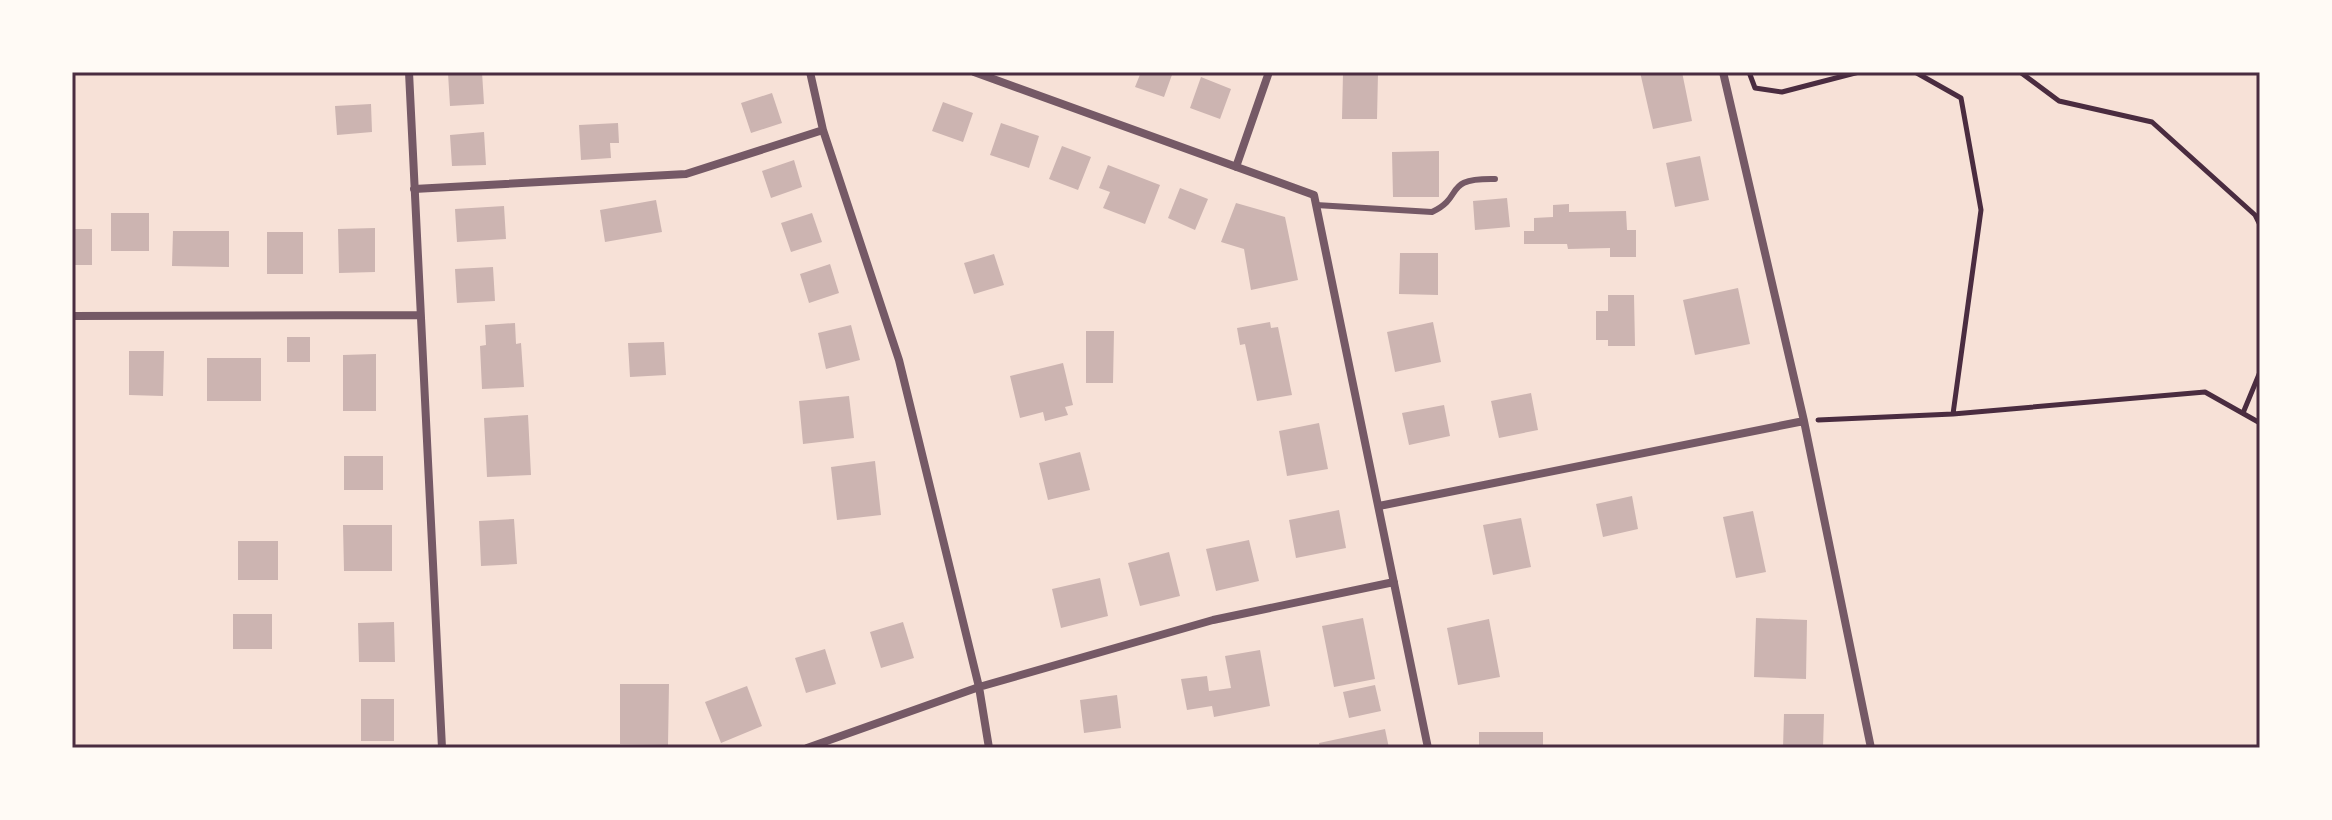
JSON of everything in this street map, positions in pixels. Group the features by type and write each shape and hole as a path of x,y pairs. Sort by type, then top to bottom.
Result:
{"street":[{"path":"409,72 442,748"},
{"path":"810,72 823,130 899,360 979,687 989,748"},
{"path":"974,72 1314,195 1428,748"},
{"path":"1236,167 1269,72"},
{"path":"1723,72 1804,421 1871,748"},
{"path":"414,189 686,174 823,130"},
{"path":"72,316 420,315"},
{"path":"1379,506 1804,421"},
{"path":"807,748 979,687 1213,620 1394,582"}],"lane":[{"path":"1316,205 1432,212 1443,206 1460,182 1470,178 1495,179"}],"path":[{"path":"1749,72 1755,88 1782,92 1859,72"},
{"path":"1915,72 1961,98 1981,210 1953,414"},
{"path":"2020,72 2059,101 2152,122 2255,215 2260,225"},
{"path":"2243,413 2260,372"},
{"path":"1804,421 1953,414 2205,392 2260,423"}],"building":[{"path":"482,72 484,104 450,106 448,73"},
{"path":"1141,72 1173,72 1164,97 1135,87"},
{"path":"1640,72 1682,72 1692,121 1653,129"},
{"path":"1343,73 1378,73 1377,119 1342,119"},
{"path":"1201,77 1231,89 1220,119 1190,108"},
{"path":"772,93 782,123 751,133 741,103"},
{"path":"943,102 973,113 963,142 932,131"},
{"path":"371,104 372,132 337,135 335,106"},
{"path":"618,123 619,143 610,143 611,158 581,160 579,125"},
{"path":"1001,123 1039,136 1029,168 990,155"},
{"path":"484,132 486,165 452,166 450,135"},
{"path":"1062,146 1091,157 1078,190 1049,179"},
{"path":"1439,151 1439,197 1393,197 1392,152"},
{"path":"1700,156 1709,200 1675,207 1666,163"},
{"path":"794,160 802,187 771,198 762,171"},
{"path":"1108,165 1160,185 1145,224 1103,208 1110,192 1099,188"},
{"path":"1180,188 1208,199 1195,230 1168,218"},
{"path":"1507,198 1510,227 1475,230 1473,201"},
{"path":"656,200 662,232 605,242 600,210"},
{"path":"1236,203 1285,217 1298,280 1251,290 1244,249 1221,242"},
{"path":"1569,204 1569,212 1626,211 1627,230 1636,230 1636,257 1610,257 1610,248 1568,249 1567,244 1524,244 1524,231 1534,231 1534,218 1553,217 1553,205"},
{"path":"504,206 506,239 457,242 455,209"},
{"path":"111,213 149,213 149,251 111,251"},
{"path":"812,213 822,242 791,252 781,223"},
{"path":"375,228 375,272 339,273 338,229"},
{"path":"72,229 92,229 92,265 72,265"},
{"path":"173,231 229,231 229,267 172,266"},
{"path":"267,232 303,232 303,274 267,274"},
{"path":"1400,253 1438,253 1438,295 1399,294"},
{"path":"994,254 1004,285 974,294 964,263"},
{"path":"830,264 839,293 809,303 800,274"},
{"path":"493,267 495,301 457,303 455,269"},
{"path":"1738,288 1750,344 1695,355 1683,300"},
{"path":"1608,295 1634,295 1635,346 1608,346 1608,340 1596,340 1596,311 1608,311"},
{"path":"1270,322 1271,328 1278,327 1292,395 1257,401 1245,344 1240,345 1237,328"},
{"path":"1433,322 1441,362 1395,372 1387,332"},
{"path":"515,323 516,344 521,343 524,387 482,389 480,346 486,345 485,325"},
{"path":"851,325 860,360 826,369 818,333"},
{"path":"1086,331 1114,331 1113,383 1086,383"},
{"path":"287,337 310,337 310,362 287,362"},
{"path":"664,342 666,375 630,377 628,343"},
{"path":"129,351 164,351 163,396 129,395"},
{"path":"376,354 376,411 343,411 343,355"},
{"path":"207,358 261,358 261,401 207,401"},
{"path":"1063,363 1073,405 1065,407 1068,415 1045,421 1043,412 1020,418 1010,376"},
{"path":"1531,393 1538,430 1499,438 1491,401"},
{"path":"849,396 854,438 803,444 799,401"},
{"path":"1444,405 1450,436 1409,445 1402,413"},
{"path":"528,415 531,475 487,477 484,418"},
{"path":"1319,423 1328,469 1287,476 1279,431"},
{"path":"1080,452 1090,490 1048,500 1039,463"},
{"path":"344,456 383,456 383,490 344,490"},
{"path":"875,461 881,515 837,520 831,467"},
{"path":"1632,496 1638,529 1603,537 1596,504"},
{"path":"1339,510 1346,548 1296,558 1289,520"},
{"path":"1753,511 1766,572 1736,578 1723,517"},
{"path":"1521,518 1531,567 1493,575 1483,525"},
{"path":"514,519 517,564 481,566 479,521"},
{"path":"343,525 392,525 392,571 344,571"},
{"path":"1249,540 1259,581 1216,591 1206,549"},
{"path":"238,541 278,541 278,580 238,580"},
{"path":"1169,552 1180,596 1140,606 1128,563"},
{"path":"1100,578 1108,616 1061,628 1052,589"},
{"path":"233,614 272,614 272,649 233,649"},
{"path":"1363,618 1375,679 1334,687 1322,626"},
{"path":"1756,618 1807,620 1806,679 1754,677"},
{"path":"1489,619 1500,677 1458,685 1447,628"},
{"path":"394,622 395,662 359,662 358,623"},
{"path":"903,622 914,658 881,668 870,632"},
{"path":"825,649 836,684 806,693 795,658"},
{"path":"1260,650 1270,706 1214,717 1212,706 1187,710 1181,679 1207,676 1209,691 1231,688 1225,656"},
{"path":"620,684 669,684 668,745 620,744"},
{"path":"1375,685 1381,711 1349,718 1343,692"},
{"path":"747,686 762,726 721,743 705,702"},
{"path":"1117,695 1121,728 1084,733 1080,700"},
{"path":"361,699 394,699 394,741 361,741"},
{"path":"1784,714 1824,714 1823,748 1783,748"},
{"path":"1385,729 1389,748 1320,748 1319,743"},
{"path":"1479,732 1543,732 1543,748 1479,748"}]}
